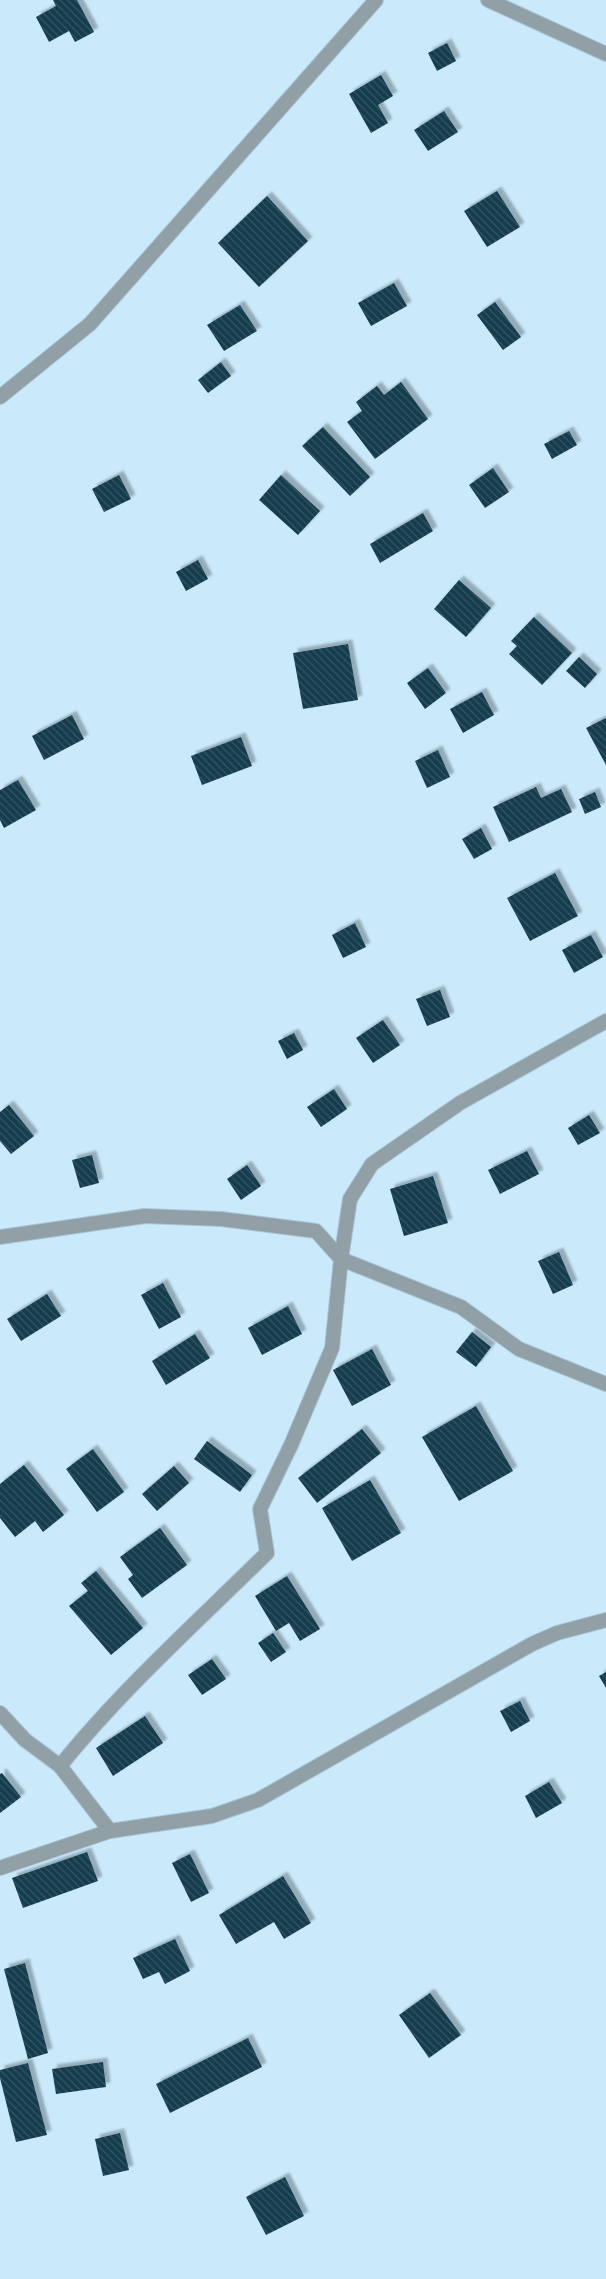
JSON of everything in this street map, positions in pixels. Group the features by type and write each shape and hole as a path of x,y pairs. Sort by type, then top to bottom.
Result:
{"street":[{"path":"0,397 90,324 376,0"},
{"path":"488,0 606,54"},
{"path":"60,1766 98,1722 267,1553 260,1509 291,1445 332,1348 341,1259 350,1199 372,1164 460,1103 606,1021"},
{"path":"0,1237 145,1216 221,1219 316,1231 341,1259 461,1307 519,1349 606,1384"},
{"path":"0,1868 110,1830 212,1816 258,1800 532,1644 556,1633 606,1620"},
{"path":"0,1713 25,1740 60,1766 110,1830"}],"building":[{"path":"53,0 77,0 94,32 75,42 69,31 49,42 36,17 56,6"},
{"path":"447,43 456,61 437,71 428,53"},
{"path":"381,75 393,96 378,105 388,123 371,133 349,94"},
{"path":"444,111 458,132 428,151 414,130"},
{"path":"497,191 520,227 487,247 464,211"},
{"path":"267,196 308,241 259,287 218,243"},
{"path":"394,283 407,306 371,326 358,303"},
{"path":"495,302 521,337 503,350 477,315"},
{"path":"240,305 257,331 224,351 207,325"},
{"path":"221,362 231,376 208,393 198,380"},
{"path":"401,382 428,419 375,459 347,422 362,411 356,402 377,386 384,395"},
{"path":"323,427 370,477 350,496 302,446"},
{"path":"569,431 577,445 552,459 544,444"},
{"path":"493,468 509,492 485,508 469,485"},
{"path":"119,475 131,499 104,512 92,489"},
{"path":"281,475 320,511 298,535 259,500"},
{"path":"423,513 433,531 380,563 370,544"},
{"path":"198,560 208,579 186,591 176,572"},
{"path":"459,580 491,608 466,637 434,609"},
{"path":"534,617 572,653 542,685 509,654 517,646 511,641"},
{"path":"348,644 358,700 303,709 293,653"},
{"path":"579,657 597,674 585,688 566,671"},
{"path":"428,668 446,693 425,709 407,683"},
{"path":"482,692 494,715 463,733 450,709"},
{"path":"72,715 84,739 44,760 32,736"},
{"path":"606,718 606,765 586,728"},
{"path":"241,737 252,766 202,785 191,756"},
{"path":"438,750 450,777 427,788 415,761"},
{"path":"18,780 36,810 4,828 0,820 0,790"},
{"path":"536,787 541,798 561,789 572,812 509,842 493,807"},
{"path":"595,792 601,807 585,814 579,799"},
{"path":"481,828 492,849 474,859 462,839"},
{"path":"555,873 578,916 530,941 507,898"},
{"path":"355,923 366,947 343,958 332,935"},
{"path":"591,935 603,957 574,973 562,950"},
{"path":"440,990 450,1017 427,1026 416,999"},
{"path":"383,1020 400,1045 373,1063 356,1038"},
{"path":"294,1033 303,1050 287,1059 278,1041"},
{"path":"334,1089 347,1109 321,1127 307,1107"},
{"path":"9,1105 34,1136 11,1154 0,1141 0,1112"},
{"path":"589,1115 600,1133 578,1145 568,1128"},
{"path":"527,1151 539,1174 500,1194 488,1170"},
{"path":"92,1155 99,1183 80,1188 72,1160"},
{"path":"247,1165 261,1186 241,1200 227,1179"},
{"path":"433,1176 448,1223 404,1236 390,1189"},
{"path":"559,1252 573,1285 553,1294 538,1261"},
{"path":"163,1283 181,1317 159,1329 141,1295"},
{"path":"47,1294 61,1316 21,1341 7,1319"},
{"path":"288,1306 302,1334 262,1355 248,1328"},
{"path":"472,1332 491,1347 476,1367 456,1352"},
{"path":"195,1334 210,1358 166,1385 152,1361"},
{"path":"372,1349 391,1385 352,1406 333,1370"},
{"path":"476,1406 513,1471 459,1501 422,1437"},
{"path":"362,1429 381,1453 317,1503 298,1478"},
{"path":"207,1441 252,1475 240,1492 194,1459"},
{"path":"93,1449 124,1492 97,1512 66,1469"},
{"path":"24,1465 64,1515 43,1532 35,1521 15,1537 0,1518 0,1484"},
{"path":"174,1466 189,1483 157,1511 142,1494"},
{"path":"370,1480 401,1533 352,1561 322,1508"},
{"path":"160,1528 187,1565 142,1598 128,1579 133,1575 120,1557"},
{"path":"96,1571 143,1628 111,1655 69,1606 88,1591 81,1583"},
{"path":"287,1576 320,1629 300,1641 289,1623 276,1631 255,1596"},
{"path":"273,1633 286,1652 271,1662 258,1643"},
{"path":"212,1659 226,1679 202,1695 188,1675"},
{"path":"606,1672 606,1688 599,1676"},
{"path":"520,1701 530,1721 511,1732 500,1711"},
{"path":"145,1716 163,1743 113,1776 96,1748"},
{"path":"2,1773 21,1797 0,1813 0,1774"},
{"path":"549,1782 562,1803 536,1818 525,1796"},
{"path":"87,1852 98,1881 23,1908 12,1878"},
{"path":"190,1854 209,1893 191,1902 172,1863"},
{"path":"283,1876 311,1923 284,1939 274,1922 236,1944 219,1915"},
{"path":"175,1939 190,1971 165,1984 159,1972 143,1979 133,1958"},
{"path":"25,1963 48,2053 28,2059 4,1969"},
{"path":"430,1993 461,2035 429,2058 399,2015"},
{"path":"248,2038 262,2067 170,2113 156,2084"},
{"path":"103,2062 106,2087 56,2094 52,2069"},
{"path":"28,2063 47,2135 16,2142 0,2078 0,2070"},
{"path":"120,2133 129,2170 103,2176 95,2139"},
{"path":"285,2177 304,2216 266,2235 246,2197"}]}
